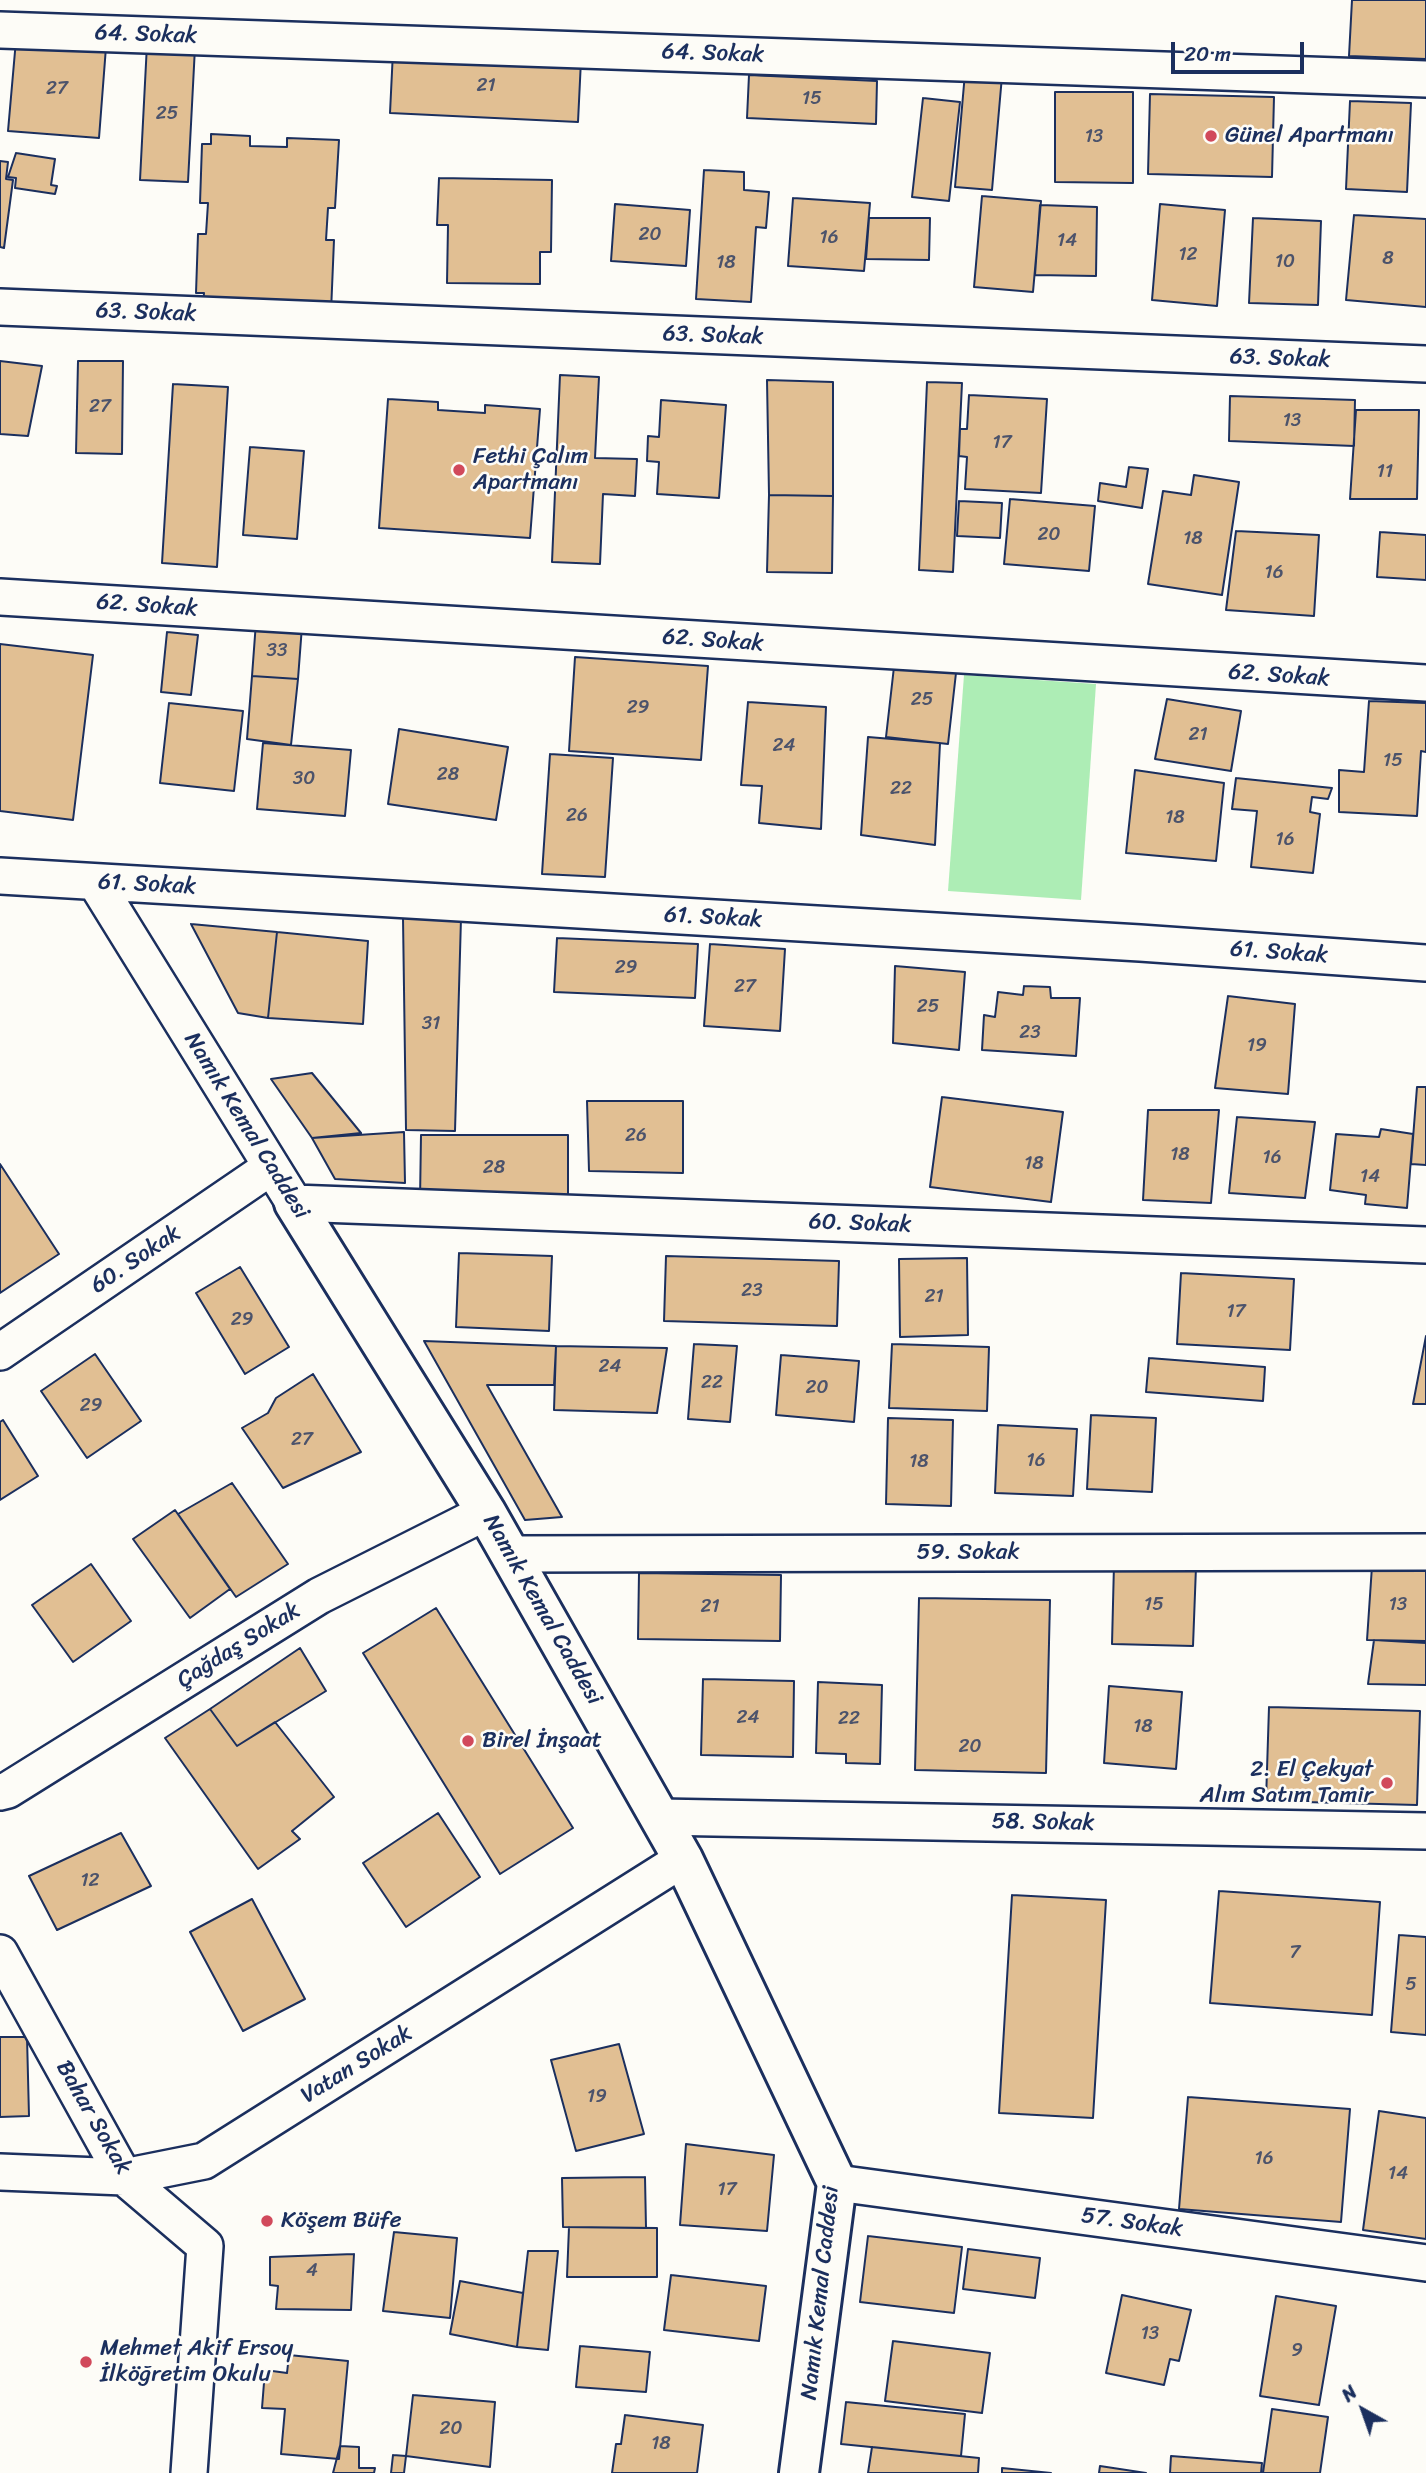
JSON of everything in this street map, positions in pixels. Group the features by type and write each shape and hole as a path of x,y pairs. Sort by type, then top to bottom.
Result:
{"street":[{"name":"64. Sokak","path":"0,30 1426,79"},
{"name":"63. Sokak","path":"0,307 1426,364"},
{"name":"62. Sokak","path":"0,597 1426,683"},
{"name":"61. Sokak","path":"0,876 1112,941 1426,963"},
{"name":"Namık Kemal Caddesi","path":"96,883 511,1554 683,1859 838,2183 799,2473"},
{"name":"60. Sokak","path":"0,1352 271,1167"},
{"name":"60. Sokak","path":"294,1203 1426,1245"},
{"name":"Çağdaş Sokak","path":"0,1792 8,1790 319,1596 486,1512"},
{"name":"59. Sokak","path":"511,1554 1426,1552"},
{"name":"58. Sokak","path":"659,1817 1426,1831"},
{"name":"Vatan Sokak","path":"0,2172 124,2177 204,2161 683,1859"},
{"name":"Bahar Sokak","path":"0,1953 124,2177 205,2246 189,2473"},
{"name":"57. Sokak","path":"838,2183 1426,2263"}],"green space":[{"path":"964,675 1096,684 1081,900 948,891"}],"building":[{"path":"1352,0 1426,0 1426,59 1349,56"},
{"path":"16,40 106,47 99,138 8,131"},
{"path":"147,44 195,47 188,182 140,180"},
{"path":"393,51 581,60 578,122 390,113"},
{"path":"965,73 1002,76 992,190 955,187"},
{"path":"749,75 877,81 876,124 747,118"},
{"path":"1055,92 1133,92 1133,183 1055,182"},
{"name":"Günel Apartmanı","path":"1150,94 1274,97 1272,177 1148,174"},
{"path":"923,98 960,102 949,201 912,197"},
{"path":"1350,101 1411,103 1407,192 1346,189"},
{"path":"211,134 250,136 250,146 287,147 287,138 339,140 335,208 328,208 326,240 334,240 331,312 281,310 281,300 242,299 241,308 203,306 204,293 196,293 198,234 206,234 208,203 200,203 202,144 211,144"},
{"path":"16,153 55,159 51,185 57,186 55,194 15,188 16,178 8,177"},
{"path":"0,161 8,162 6,179 13,180 4,248 0,247"},
{"path":"704,170 744,172 744,190 769,192 766,228 756,227 751,302 696,299"},
{"path":"439,178 552,180 551,252 540,252 540,284 447,283 448,225 437,225"},
{"path":"982,196 1041,201 1033,292 974,287"},
{"path":"793,198 870,203 864,271 788,266"},
{"path":"615,204 690,210 686,266 611,261"},
{"path":"1160,204 1225,210 1217,306 1152,300"},
{"path":"1040,205 1097,207 1096,276 1035,275"},
{"path":"1354,215 1426,219 1426,307 1346,300"},
{"path":"869,218 930,218 929,260 866,259"},
{"path":"1253,218 1321,221 1318,305 1249,303"},
{"path":"0,361 42,366 28,436 0,434"},
{"path":"78,361 123,361 122,454 76,453"},
{"path":"560,375 599,377 595,458 637,459 635,496 603,494 600,564 552,562"},
{"path":"767,380 833,382 833,496 769,495"},
{"path":"927,382 962,383 953,572 919,570"},
{"path":"173,384 228,387 217,567 162,563"},
{"path":"969,395 1047,399 1041,493 965,489 967,457 959,456 960,429 967,429"},
{"path":"1230,396 1355,400 1354,446 1229,441"},
{"name":"Fethi Çalım Apartmanı","path":"388,399 438,402 438,410 485,413 485,405 540,409 530,538 379,528"},
{"path":"661,400 726,405 719,498 657,494 659,462 647,461 648,436 659,437"},
{"path":"1356,410 1419,410 1417,499 1350,499"},
{"path":"250,447 304,451 297,539 243,535"},
{"path":"1129,467 1148,469 1142,508 1098,501 1100,483 1126,487"},
{"path":"1194,475 1239,482 1222,595 1148,584 1163,491 1191,495"},
{"path":"769,495 833,496 832,573 767,572"},
{"path":"1010,499 1095,506 1089,571 1004,564"},
{"path":"959,501 1002,503 1000,538 957,536"},
{"path":"1236,531 1319,535 1314,616 1226,610"},
{"path":"1380,532 1426,535 1426,580 1377,577"},
{"path":"256,622 302,626 298,679 252,676"},
{"path":"167,632 198,635 191,695 161,692"},
{"path":"0,644 93,655 73,820 0,811"},
{"path":"575,657 708,666 701,760 569,751"},
{"path":"895,658 957,664 948,744 886,737"},
{"path":"252,676 298,679 291,745 247,739"},
{"path":"1167,699 1241,711 1231,771 1155,759"},
{"path":"1369,701 1426,703 1426,752 1421,751 1417,816 1339,812 1339,770 1364,772"},
{"path":"748,702 826,707 821,829 759,823 762,786 741,785"},
{"path":"169,703 243,711 234,791 160,783"},
{"path":"399,729 508,747 496,820 388,804"},
{"path":"868,737 940,743 935,845 861,835"},
{"path":"263,743 351,750 345,816 257,809"},
{"path":"550,754 613,758 605,877 542,874"},
{"path":"1135,770 1224,783 1216,861 1126,853"},
{"path":"1236,778 1332,788 1328,799 1312,797 1310,812 1320,814 1313,873 1251,867 1257,811 1232,809"},
{"path":"403,918 461,918 455,1131 406,1130"},
{"path":"191,924 277,932 268,1018 238,1013"},
{"path":"277,932 368,941 363,1024 268,1018"},
{"path":"557,938 698,944 695,998 554,992"},
{"path":"710,944 785,949 780,1031 704,1026"},
{"path":"895,966 965,972 959,1050 893,1043"},
{"path":"1024,986 1050,987 1051,998 1080,998 1076,1056 982,1050 984,1015 995,1017 998,992 1023,995"},
{"path":"1228,996 1295,1004 1288,1094 1215,1088"},
{"path":"312,1073 361,1133 312,1138 271,1079"},
{"path":"1417,1087 1426,1087 1426,1165 1411,1164"},
{"path":"942,1097 1063,1112 1051,1202 930,1187"},
{"path":"587,1101 683,1101 683,1173 589,1171"},
{"path":"1148,1110 1219,1110 1211,1203 1143,1200"},
{"path":"1237,1117 1315,1122 1305,1198 1229,1193"},
{"path":"1381,1129 1413,1134 1407,1208 1365,1204 1366,1195 1330,1190 1336,1134 1379,1137"},
{"path":"404,1132 405,1183 335,1179 312,1138"},
{"path":"421,1135 568,1135 568,1201 420,1200"},
{"path":"0,1164 59,1254 0,1293"},
{"path":"459,1253 552,1256 549,1331 456,1327"},
{"path":"666,1256 839,1261 837,1326 664,1321"},
{"path":"967,1258 968,1335 900,1337 899,1259"},
{"path":"240,1267 289,1347 245,1374 196,1293"},
{"path":"1181,1273 1294,1279 1290,1350 1177,1344"},
{"path":"1426,1336 1426,1404 1413,1404"},
{"path":"424,1341 556,1346 554,1385 487,1385 562,1517 525,1520"},
{"path":"694,1344 737,1346 730,1422 688,1419"},
{"path":"892,1344 989,1347 987,1411 889,1408"},
{"path":"556,1346 667,1348 657,1413 554,1410"},
{"path":"95,1354 141,1421 87,1458 41,1391"},
{"path":"781,1355 859,1361 854,1422 776,1415"},
{"path":"1149,1358 1265,1367 1263,1401 1146,1392"},
{"path":"313,1374 361,1452 283,1488 242,1428 268,1413 276,1398"},
{"path":"1091,1415 1156,1418 1152,1492 1087,1489"},
{"path":"888,1418 953,1420 951,1506 886,1504"},
{"path":"3,1420 38,1476 0,1500 0,1422"},
{"path":"998,1425 1077,1429 1073,1496 995,1493"},
{"path":"232,1483 288,1564 236,1597 178,1514"},
{"path":"175,1510 230,1589 190,1618 133,1539"},
{"path":"91,1564 131,1621 73,1662 32,1605"},
{"path":"1114,1564 1196,1567 1193,1646 1112,1644"},
{"path":"1372,1566 1426,1570 1426,1641 1367,1640"},
{"path":"639,1573 781,1575 780,1641 638,1639"},
{"path":"919,1598 1050,1600 1046,1773 915,1770"},
{"name":"Birel İnşaat","path":"436,1608 573,1828 500,1874 363,1653"},
{"path":"1374,1640 1426,1643 1426,1685 1368,1684"},
{"path":"300,1648 326,1691 237,1746 210,1709"},
{"path":"703,1679 794,1681 793,1757 701,1755"},
{"path":"818,1682 882,1685 880,1764 846,1763 846,1754 816,1753"},
{"path":"1109,1686 1182,1692 1176,1769 1104,1763"},
{"path":"1269,1707 1420,1711 1417,1805 1266,1801"},
{"path":"210,1709 237,1746 275,1722 334,1797 292,1831 300,1839 258,1869 165,1738"},
{"path":"438,1813 480,1877 406,1927 363,1863"},
{"path":"121,1833 151,1886 57,1930 29,1876"},
{"path":"1219,1891 1380,1902 1372,2015 1210,2003"},
{"path":"1012,1895 1106,1900 1093,2118 999,2113"},
{"path":"252,1899 305,1999 243,2031 190,1932"},
{"path":"1399,1935 1426,1937 1426,2035 1391,2032"},
{"path":"0,2037 27,2037 29,2116 0,2117"},
{"path":"619,2044 644,2134 576,2151 551,2060"},
{"path":"1188,2097 1350,2109 1341,2222 1179,2209"},
{"path":"1379,2111 1426,2118 1426,2239 1363,2230"},
{"path":"686,2144 774,2155 767,2231 680,2225"},
{"path":"645,2177 646,2228 563,2227 562,2178"},
{"path":"569,2227 657,2228 657,2277 567,2277"},
{"path":"394,2232 457,2238 450,2318 383,2311"},
{"path":"868,2236 962,2247 954,2313 860,2302"},
{"path":"968,2249 1040,2258 1035,2298 963,2289"},
{"path":"528,2251 558,2251 548,2350 517,2347"},
{"path":"354,2254 351,2310 276,2309 278,2286 270,2285 270,2257"},
{"path":"671,2275 766,2286 759,2341 664,2330"},
{"path":"460,2281 523,2293 517,2347 450,2334"},
{"path":"1122,2295 1191,2310 1179,2361 1170,2359 1164,2385 1106,2373"},
{"path":"1276,2296 1336,2306 1319,2405 1260,2396"},
{"path":"893,2341 990,2353 982,2413 885,2401"},
{"path":"580,2346 650,2352 646,2392 576,2387"},
{"path":"289,2355 348,2361 339,2459 281,2454 285,2409 262,2408 265,2370 287,2373"},
{"path":"413,2395 495,2402 490,2467 406,2456"},
{"path":"846,2402 965,2414 961,2456 841,2444"},
{"path":"1272,2409 1328,2417 1320,2473 1263,2473"},
{"path":"625,2415 703,2425 697,2473 612,2473 616,2444 621,2444"},
{"path":"340,2446 359,2447 359,2468 375,2468 374,2473 333,2473"},
{"path":"872,2447 979,2458 978,2473 868,2473"},
{"path":"393,2455 406,2456 404,2473 391,2473"},
{"path":"1171,2456 1262,2463 1261,2473 1170,2473"},
{"path":"1100,2466 1146,2473 1099,2473"},
{"path":"1002,2468 1051,2473 1002,2473"}],"place":[{"name":"Günel Apartmanı","path":"1211,136"},
{"name":"Fethi Çalım Apartmanı","path":"459,470"},
{"name":"Birel İnşaat","path":"468,1741"},
{"name":"2. El Çekyat Alım Satım Tamir","path":"1387,1783"},
{"name":"Köşem Büfe","path":"267,2221"},
{"name":"Mehmet Akif Ersoy İlköğretim Okulu","path":"86,2362"}]}
